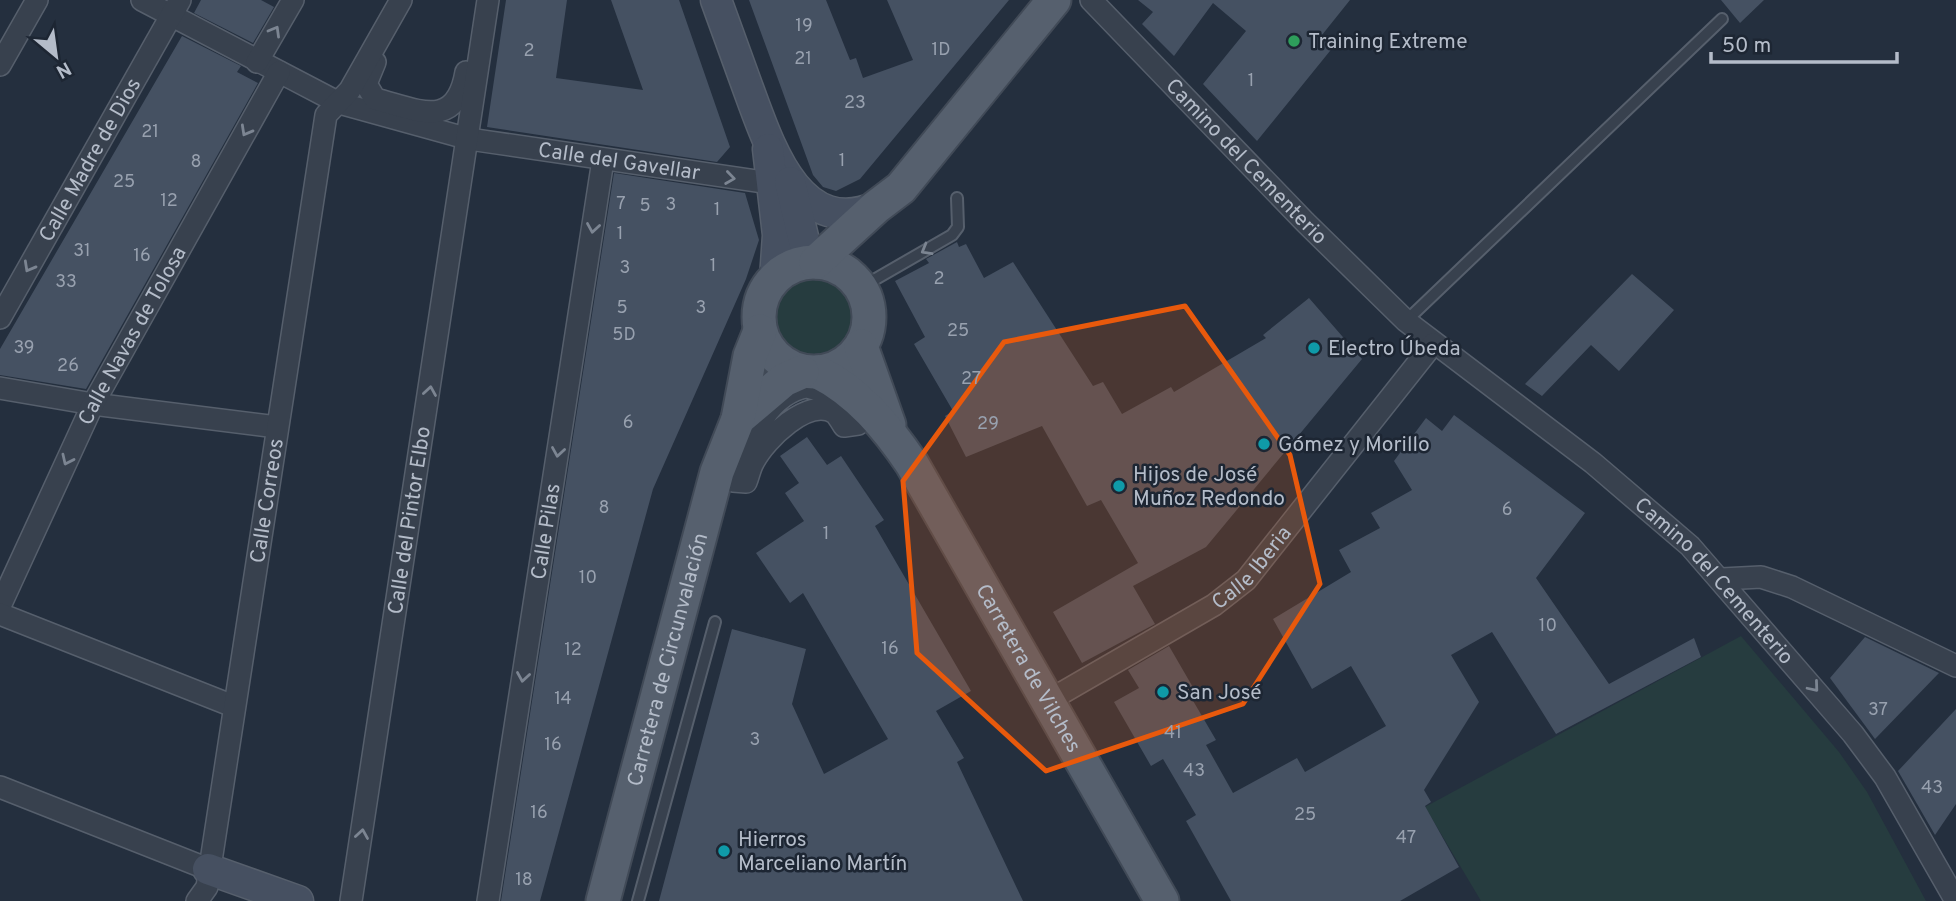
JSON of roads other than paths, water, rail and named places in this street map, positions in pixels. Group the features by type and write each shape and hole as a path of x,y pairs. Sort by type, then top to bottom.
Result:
{"main road":[{"path":"812,262 888,197 1054,0"},
{"path":"857,284 837,267 812,262 794,266 775,278 760,306 760,331 774,356 810,372 844,363 861,346 869,316 857,284 861,253 889,215 888,197"},
{"name":"Carretera de Circunvalación","path":"603,901 716,472 737,419 750,356 760,331"},
{"name":"Carretera de Vilches","path":"861,346 892,434 1162,901"},
{"name":"Carretera de Circunvalación","path":"737,419 784,380 810,372"},
{"name":"Carretera de Vilches","path":"810,372 842,384 892,434"}],"street":[{"path":"0,65 37,0"},
{"name":"Calle del Gavellar","path":"142,0 176,8 257,62 339,103 469,139 780,183"},
{"path":"257,62 293,0"},
{"name":"Calle Correos","path":"197,901 207,887 326,115 350,90 401,0"},
{"path":"411,0 366,77 366,83 375,99 433,114 450,108 460,97 478,0"},
{"name":"Calle del Pintor Elbo","path":"351,901 469,139 488,0"},
{"path":"716,0 768,142 780,183 812,262"},
{"name":"Camino del Cementerio","path":"1091,0 1305,222 1406,320 1433,344 1593,463 1690,545 1853,734 1885,778 1956,901"},
{"name":"Calle Madre de Dios","path":"0,318 176,8"},
{"name":"Calle Navas de Tolosa","path":"0,606 93,404 279,72"},
{"name":"Calle Pilas","path":"488,901 603,160"},
{"path":"780,183 833,213 860,214 888,197"},
{"path":"775,278 780,183"},
{"name":"Calle Iberia","path":"1048,701 1214,605 1246,580 1433,344"},
{"path":"807,387 829,391 841,400 858,424 844,426 836,413 828,411 811,411 789,420 754,460 746,482 733,481 758,425 775,405 795,390 807,387"},
{"path":"0,388 93,404 277,427"},
{"path":"1722,579 1761,577 1792,587 1956,666"},
{"path":"0,614 233,706"},
{"path":"0,787 208,869 298,901"}],"lane":[{"path":"1406,320 1722,19"},
{"path":"857,284 952,235 958,227 957,198"},
{"path":"638,901 715,622"}],"place":[{"name":"Training Extreme","path":"1294,41"},
{"name":"Electro Úbeda","path":"1314,348"},
{"name":"Gómez y Morillo","path":"1264,444"},
{"name":"Hijos de José Muñoz Redondo","path":"1119,486"},
{"name":"San José","path":"1163,692"},
{"name":"Hierros Marceliano Martín","path":"724,851"}]}
